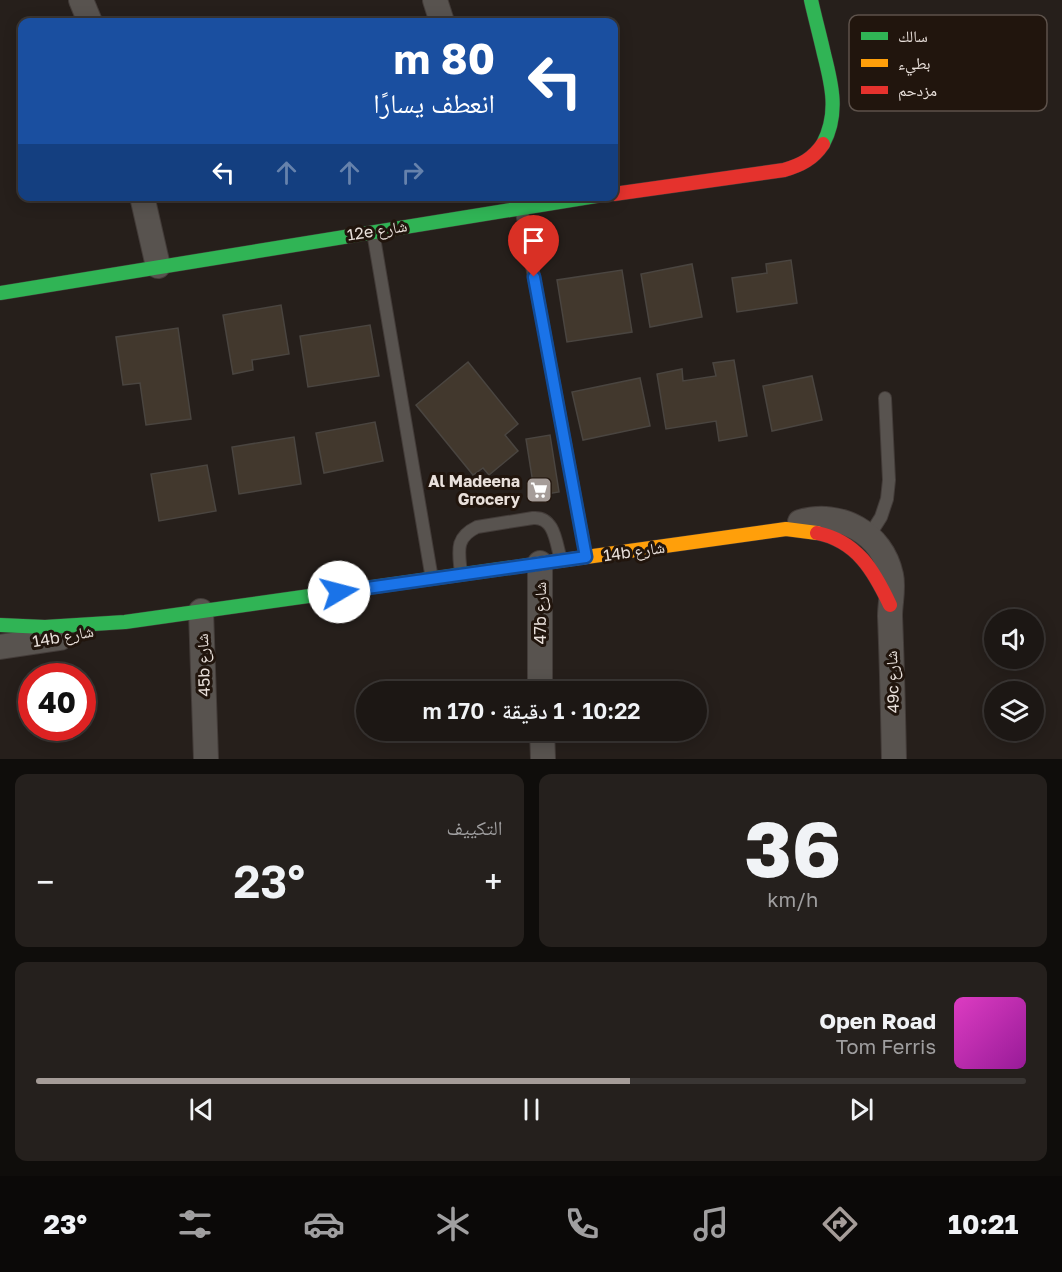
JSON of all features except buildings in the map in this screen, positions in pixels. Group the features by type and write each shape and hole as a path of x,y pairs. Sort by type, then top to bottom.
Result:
{"street":[{"path":"81,0 88,18"},
{"path":"435,0 441,18"},
{"path":"618,193 784,170 805,163 818,152 832,122 834,95 811,0"},
{"path":"143,201 158,266"},
{"name":"12e شارع","path":"0,293 372,231 490,204 521,207 562,201"},
{"name":"14b شارع","path":"0,625 45,627 125,622 786,529 810,519 837,520 848,524 863,544"},
{"name":"49c شارع","path":"863,544 887,561 892,577 890,605 894,759"},
{"name":"47b شارع","path":"540,681 539,663 529,616 541,563"},
{"name":"45b شارع","path":"191,613 192,673 205,720 206,759"},
{"name":"14b شارع","path":"0,647 75,635 125,622"},
{"path":"542,741 543,759"}],"lane":[{"path":"521,207 586,557"},
{"path":"372,231 432,579"},
{"path":"863,544 881,517 887,499 885,398"},
{"path":"461,575 458,547 471,530 477,527 533,518 545,519 551,526 541,563"}],"traffic: fast":[{"path":"811,0 832,99 831,122 823,144"},
{"path":"0,293 565,201"},
{"path":"0,625 45,627 125,622 529,565"}],"traffic: slow":[{"path":"529,565 786,529 817,533"}],"traffic: jam":[{"path":"618,193 784,170 806,161 823,144"},
{"path":"817,533 831,537 853,550 870,569 890,605"}],"place":[{"name":"Al Madeena Grocery","path":"539,490"}],"route":[{"path":"339,592 586,557 534,277"}]}
